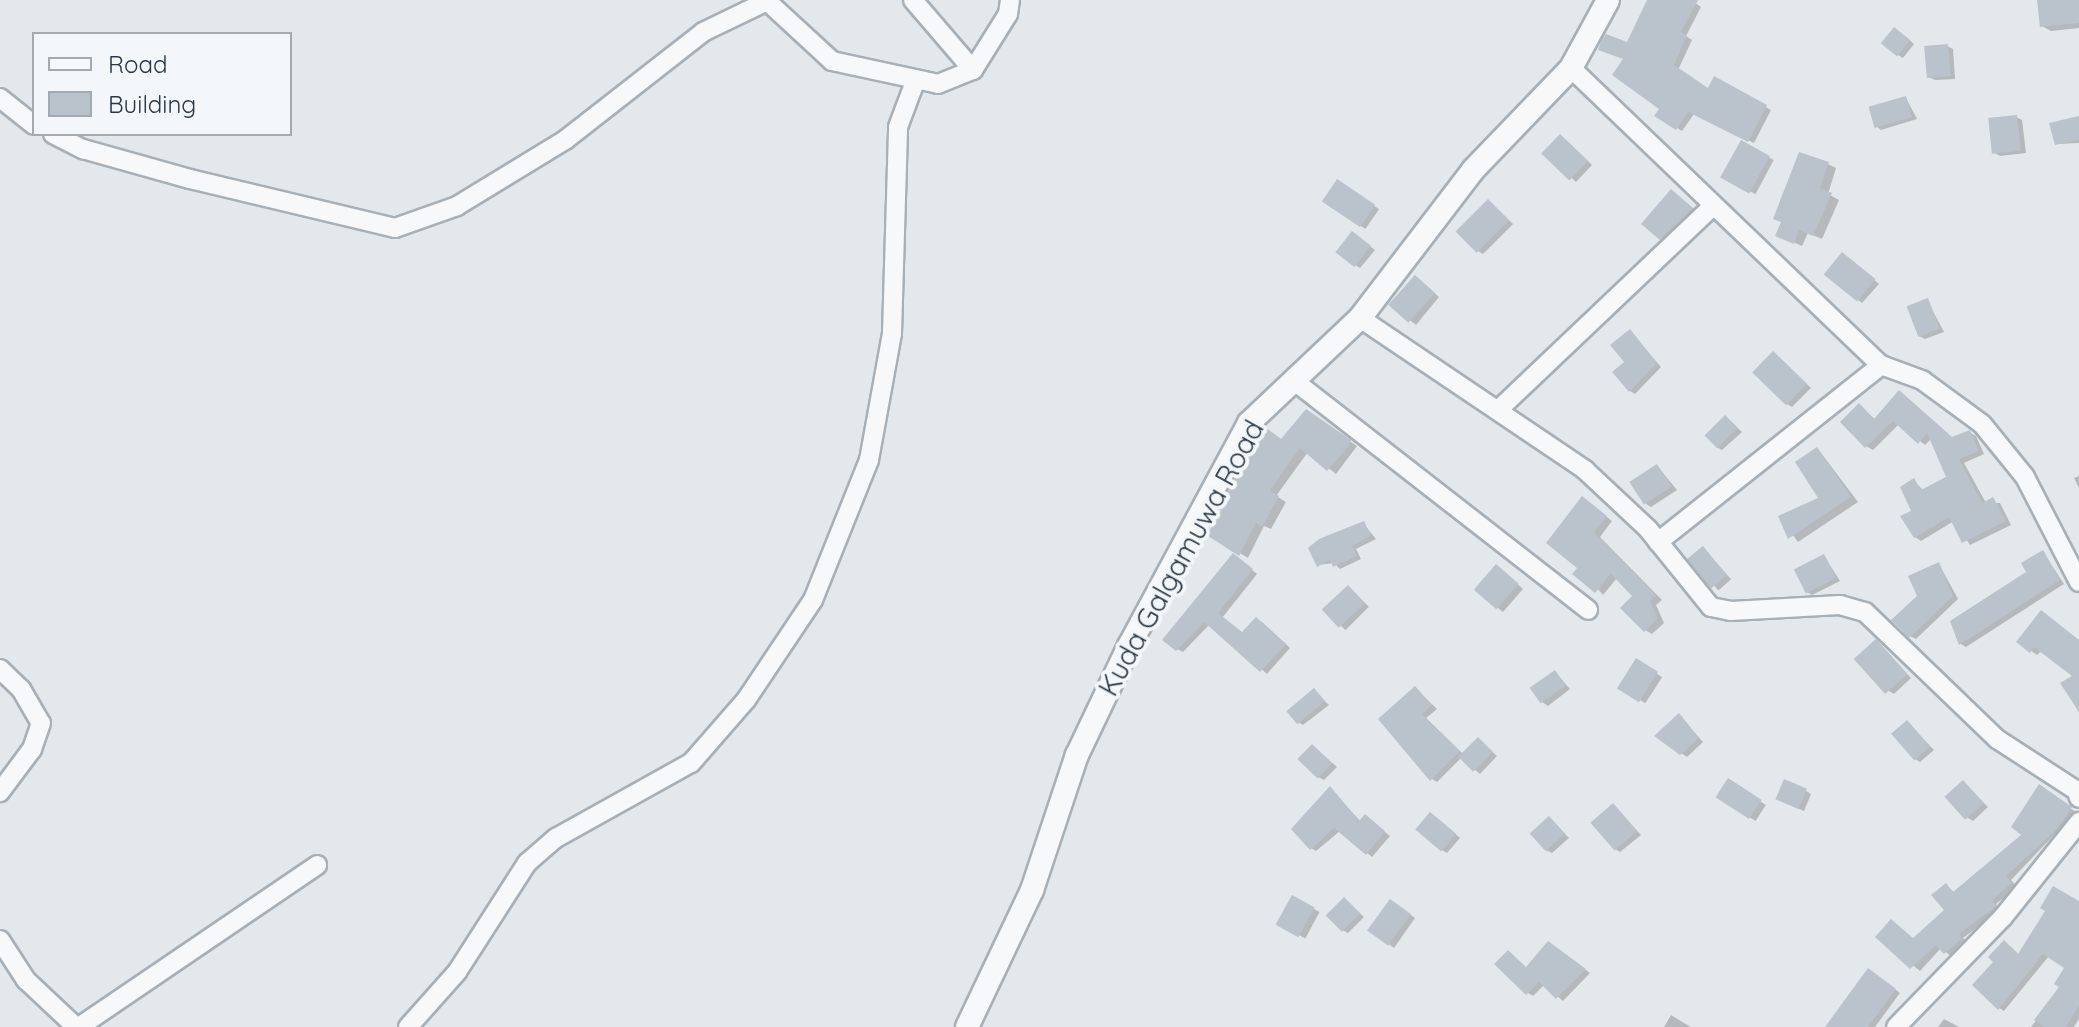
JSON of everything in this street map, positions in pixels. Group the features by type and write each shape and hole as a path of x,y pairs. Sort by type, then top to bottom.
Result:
{"street":[{"path":"913,0 973,70"},
{"path":"58,136 113,158 395,228 457,206 565,140 703,32 767,1 832,61 938,84 973,70 1008,14 1010,0"},
{"name":"Kuda Galgamuwa Road","path":"967,1027 1032,890 1077,755 1129,646 1249,423 1360,318 1473,170 1571,68 1608,0"},
{"path":"1571,68 1881,365 1922,380 2005,448 2079,582"},
{"path":"408,1027 457,972 527,863 556,838 691,763 746,700 813,600 869,460 875,432 892,333 898,127 916,79"},
{"path":"0,98 32,123"},
{"path":"1498,410 1713,206"},
{"path":"1360,318 1585,470 1658,542 1711,607 1731,611 1840,605 1865,612 1997,739 2078,793"},
{"path":"1658,542 1881,365"},
{"path":"1293,380 1588,610"},
{"path":"0,669 21,689 41,723 32,749 0,792"},
{"path":"1896,1027 2003,917 2079,822"},
{"path":"0,940 26,980 77,1027 317,865"}],"building":[{"path":"1647,0 1698,0 1681,32 1687,35 1674,65 1708,88 1714,76 1767,105 1748,142 1688,112 1676,130 1654,116 1659,109 1612,75 1623,59 1598,50 1601,41 1606,34 1627,42"},
{"path":"2037,0 2079,0 2079,23 2040,27"},
{"path":"1894,27 1910,40 1897,57 1881,43"},
{"path":"1948,44 1951,76 1927,78 1924,46"},
{"path":"1906,96 1912,117 1875,128 1869,107"},
{"path":"2017,115 2021,151 1992,154 1988,118"},
{"path":"2079,116 2079,140 2055,145 2049,123"},
{"path":"1560,134 1588,161 1569,181 1541,153"},
{"path":"1741,140 1770,156 1749,194 1720,178"},
{"path":"1799,152 1829,162 1820,188 1832,193 1813,236 1799,230 1794,244 1775,236 1781,222 1773,219"},
{"path":"1337,179 1375,205 1360,227 1322,201"},
{"path":"1671,189 1693,208 1660,240 1641,224"},
{"path":"1488,199 1509,220 1477,253 1455,232"},
{"path":"1352,231 1371,246 1354,267 1335,252"},
{"path":"1842,252 1875,279 1857,302 1824,275"},
{"path":"1415,275 1435,293 1408,323 1388,305"},
{"path":"1928,298 1940,329 1918,337 1907,306"},
{"path":"1630,329 1657,363 1629,392 1612,372 1624,362 1610,345"},
{"path":"1773,351 1807,384 1786,405 1752,373"},
{"path":"1899,390 1952,437 1970,430 1979,451 1959,459 1982,503 1993,497 2006,521 1962,543 1949,517 1914,538 1900,516 1911,511 1900,487 1914,478 1921,490 1946,477 1927,433 1918,444 1893,421 1865,448 1840,422 1859,403 1874,419"},
{"path":"1306,409 1351,440 1348,447 1327,471 1300,448 1270,490 1279,496 1262,527 1256,523 1239,556 1205,534 1260,432 1265,427 1281,439"},
{"path":"1725,415 1738,428 1717,448 1704,436"},
{"path":"1817,447 1851,497 1788,539 1778,516 1818,498 1795,462"},
{"path":"1657,464 1672,487 1644,505 1629,482"},
{"path":"1582,496 1607,516 1594,532 1656,595 1650,601 1658,618 1644,632 1620,608 1632,596 1611,574 1595,593 1572,574 1577,568 1546,543"},
{"path":"1364,521 1371,536 1352,546 1357,556 1333,567 1330,560 1317,567 1308,548 1319,539"},
{"path":"1703,546 1727,576 1711,589 1687,559"},
{"path":"2043,550 2060,580 1959,645 1950,621 2026,572 2021,563"},
{"path":"1233,553 1253,569 1218,613 1242,632 1256,617 1286,644 1260,672 1204,622 1176,651 1162,640"},
{"path":"1824,554 1836,578 1806,593 1794,569"},
{"path":"1939,562 1953,596 1909,638 1891,620 1917,596 1908,576"},
{"path":"1496,564 1519,584 1496,609 1474,590"},
{"path":"1348,585 1365,603 1339,628 1322,610"},
{"path":"2041,610 2079,640 2079,712 2060,683 2072,676 2034,647 2030,653 2016,642"},
{"path":"1876,639 1907,674 1885,694 1854,659"},
{"path":"1636,658 1658,672 1639,702 1617,689"},
{"path":"1555,670 1566,686 1541,703 1530,688"},
{"path":"1415,686 1432,705 1422,714 1460,751 1430,781 1378,719"},
{"path":"1314,688 1325,701 1297,724 1286,711"},
{"path":"1679,713 1699,738 1680,755 1654,736"},
{"path":"1907,720 1930,746 1914,760 1891,734"},
{"path":"1478,737 1493,752 1473,772 1458,757"},
{"path":"1312,744 1332,763 1318,779 1297,759"},
{"path":"1728,778 1762,800 1749,819 1715,797"},
{"path":"1784,779 1807,789 1798,809 1775,799"},
{"path":"1963,780 1984,803 1965,820 1944,797"},
{"path":"2039,784 2072,807 2057,829 2006,876 2012,883 1992,900 1996,906 1959,934 1962,938 1944,954 1936,945 1910,969 1875,937 1891,919 1913,938 1944,910 1931,895 1946,883 1953,892 2021,835 2011,827"},
{"path":"1330,786 1359,821 1365,814 1385,831 1366,855 1334,828 1310,850 1291,829"},
{"path":"1613,803 1637,831 1615,851 1590,823"},
{"path":"1430,812 1456,834 1441,851 1415,830"},
{"path":"1549,816 1565,834 1546,851 1530,833"},
{"path":"2053,886 2079,901 2079,1006 2066,1027 2044,1027 2034,1020 2059,987 2054,984 2064,968 2043,954 1998,1010 1972,985 1993,962 1988,957 2004,940 2018,954 2045,911 2040,908"},
{"path":"1292,895 1315,908 1298,937 1276,925"},
{"path":"1344,897 1360,913 1342,932 1326,915"},
{"path":"1390,899 1411,914 1388,946 1367,931"},
{"path":"1548,941 1586,969 1556,999 1539,982 1526,995 1494,964 1508,950 1526,967"},
{"path":"1868,968 1896,989 1868,1027 1825,1027"}]}
